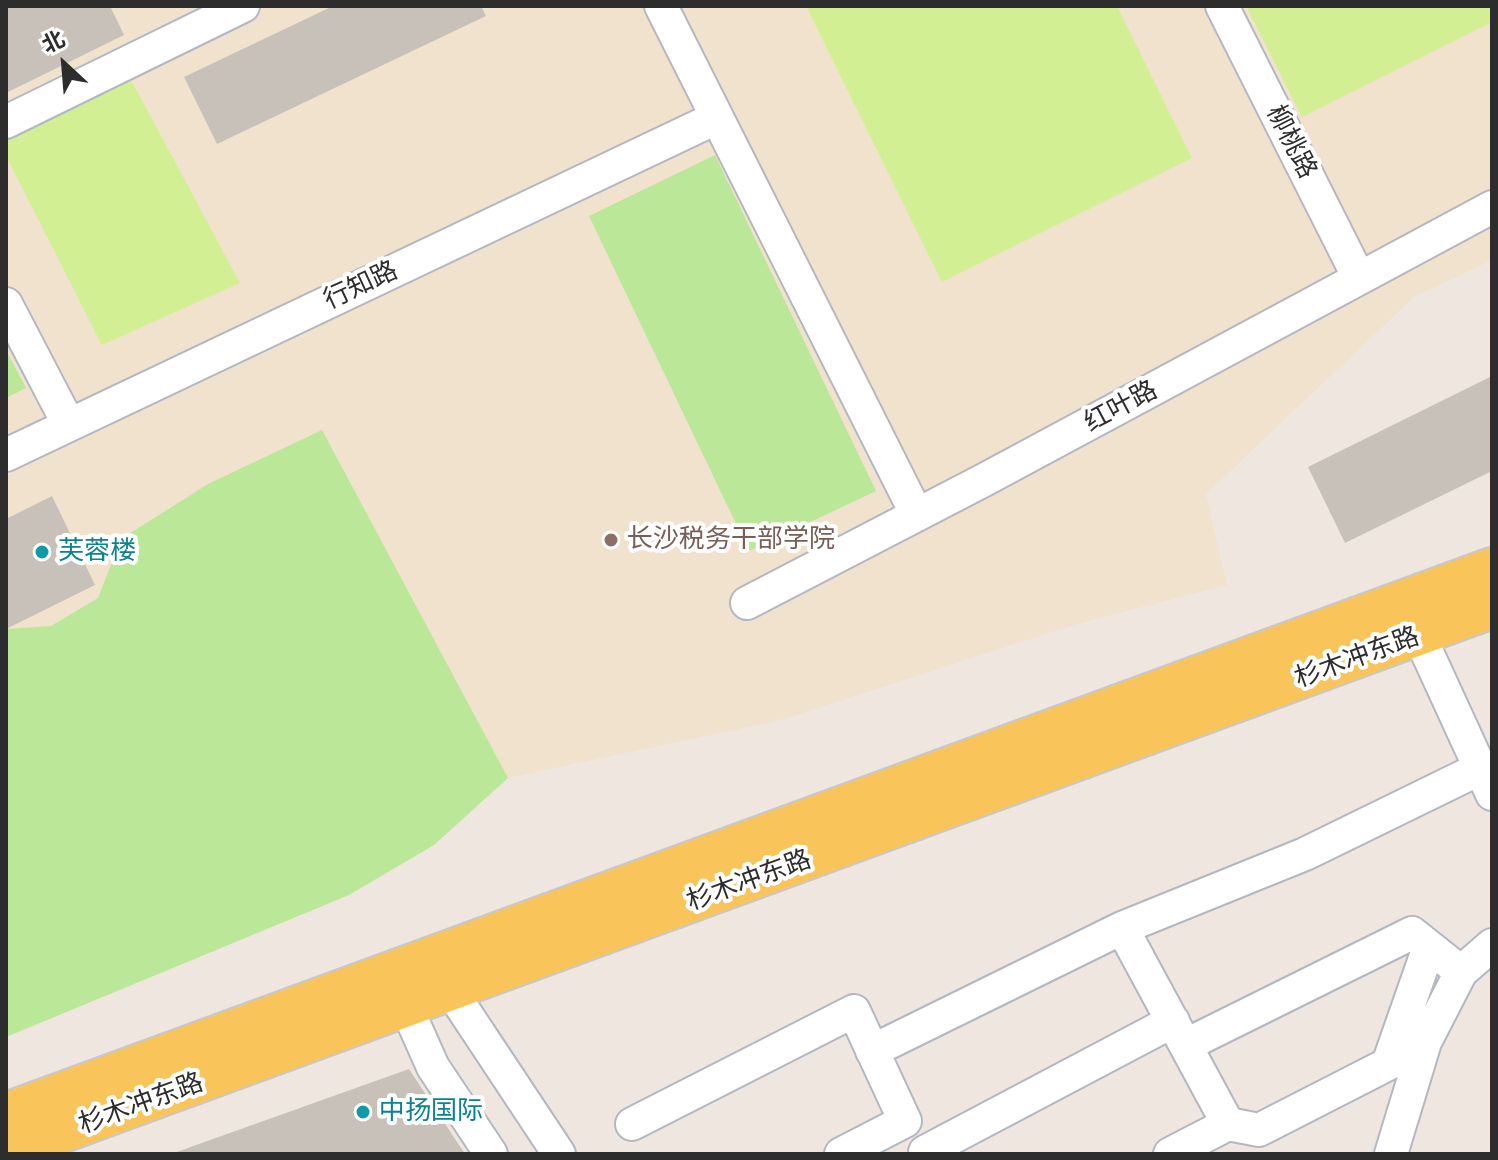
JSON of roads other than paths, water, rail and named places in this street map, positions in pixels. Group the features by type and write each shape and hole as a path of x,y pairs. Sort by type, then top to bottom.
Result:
{"main road":[{"name":"杉木冲东路","path":"445,973 1492,568"},
{"name":"杉木冲东路","path":"6,1113 398,990 1492,608"},
{"name":"杉木冲东路","path":"6,1153 398,990"}],"street":[{"path":"6,122 243,6"},
{"path":"661,6 917,515"},
{"name":"柳桃路","path":"1222,6 1359,278"},
{"name":"行知路","path":"6,455 716,118"},
{"name":"红叶路","path":"747,603 1492,207"},
{"path":"6,304 69,425"},
{"path":"872,1051 1122,928 1486,782 1419,635"},
{"path":"1122,928 1228,1124"},
{"path":"632,1124 854,1011 905,1121 926,1153 1180,1033 1412,933 1461,972"},
{"path":"1391,1154 1425,1042 1461,972 1492,945"},
{"path":"1170,1154 1228,1124 1259,1130 1388,1064 1429,947"},
{"path":"445,973 559,1154"},
{"path":"398,990 433,1067 491,1154"},
{"path":"841,1154 905,1121"}],"place":[{"name":"长沙税务干部学院","path":"611,540"},
{"name":"芙蓉楼","path":"42,552"},
{"name":"中扬国际","path":"363,1112"}]}
